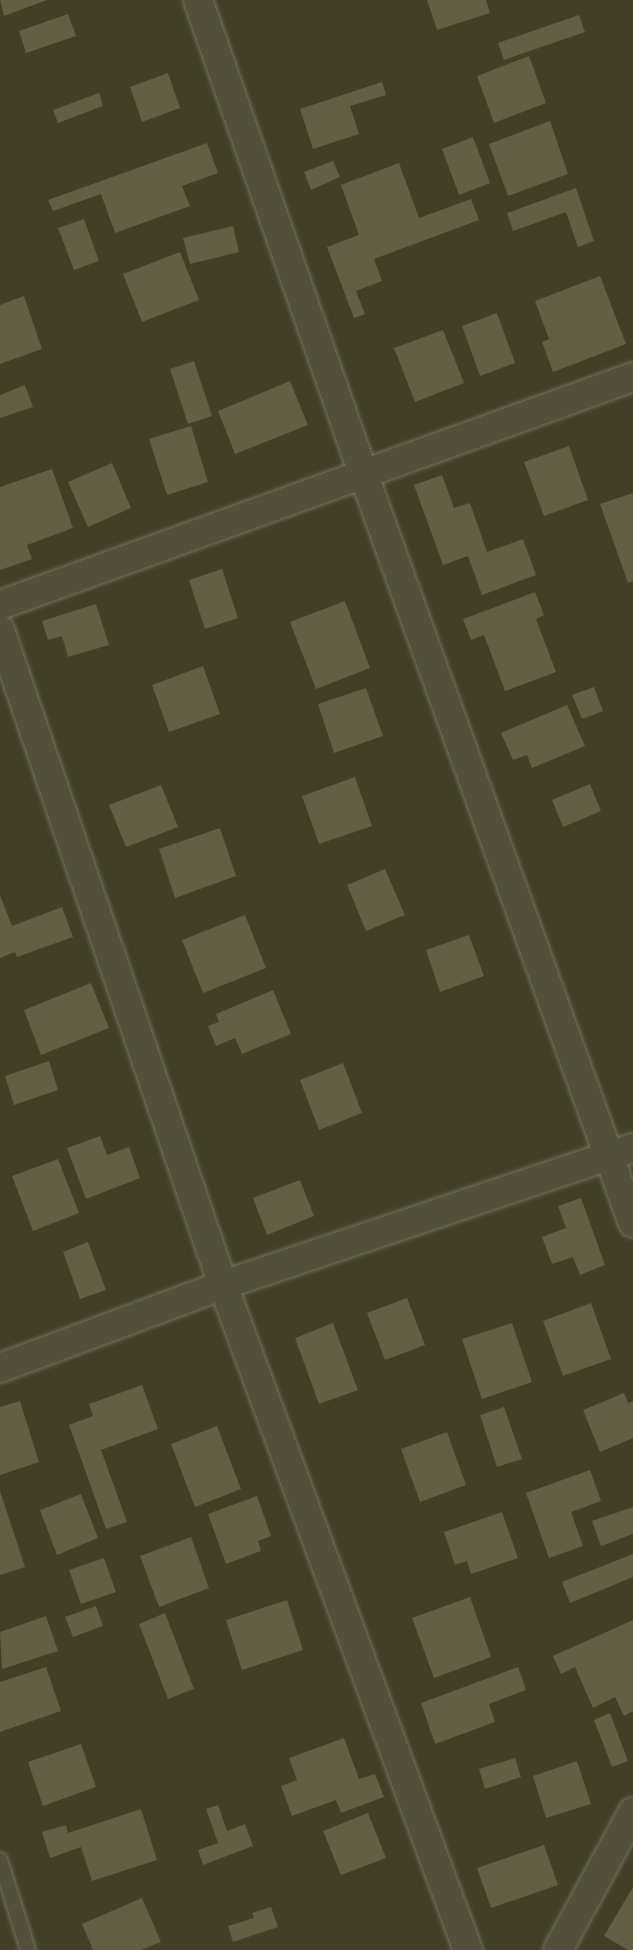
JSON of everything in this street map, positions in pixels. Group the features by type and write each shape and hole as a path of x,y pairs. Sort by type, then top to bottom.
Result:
{"street":[{"path":"198,0 364,476 620,1152 633,1223"},
{"path":"0,605 633,377"},
{"path":"0,630 223,1285 468,1950"},
{"path":"0,1368 223,1285 620,1152"},
{"path":"558,1950 633,1812"}],"lane":[{"path":"0,1860 28,1950"}],"building":[{"path":"0,0 47,0 4,16"},
{"path":"427,0 486,0 490,13 437,30"},
{"path":"68,14 76,36 26,53 19,31"},
{"path":"579,15 585,32 504,60 498,43"},
{"path":"529,56 546,103 494,123 477,76"},
{"path":"168,73 180,108 142,122 130,87"},
{"path":"382,82 386,95 350,106 359,134 313,149 300,109"},
{"path":"99,93 103,106 58,123 53,110"},
{"path":"550,121 568,174 508,196 489,144"},
{"path":"473,137 490,183 459,195 442,149"},
{"path":"207,143 218,173 182,186 190,206 115,233 101,194 53,211 48,200"},
{"path":"333,161 340,177 311,190 304,172"},
{"path":"399,163 419,218 471,199 479,220 374,259 382,281 356,291 365,314 354,318 327,247 359,235 341,185"},
{"path":"576,188 594,241 578,247 566,212 513,231 507,213"},
{"path":"84,219 99,261 74,270 58,228"},
{"path":"233,226 239,252 190,264 183,238"},
{"path":"180,252 199,300 142,322 123,274"},
{"path":"600,276 626,344 553,372 542,342 549,339 535,301"},
{"path":"24,296 42,349 0,364 0,305"},
{"path":"497,313 515,363 480,376 462,326"},
{"path":"443,330 464,383 415,402 394,348"},
{"path":"194,361 212,416 188,424 170,369"},
{"path":"290,381 308,425 235,454 218,411"},
{"path":"25,385 33,407 0,418 0,395"},
{"path":"191,426 208,482 167,495 149,439"},
{"path":"569,446 588,500 544,516 524,462"},
{"path":"112,463 131,508 88,527 68,482"},
{"path":"52,469 73,528 27,545 32,559 0,570 0,487"},
{"path":"442,475 454,508 470,503 487,552 523,539 536,575 482,595 468,556 443,565 414,485"},
{"path":"633,493 633,581 628,583 600,504"},
{"path":"222,569 238,618 205,629 189,580"},
{"path":"535,592 544,615 536,619 556,672 505,691 484,635 471,640 463,619"},
{"path":"345,601 370,668 316,689 290,622"},
{"path":"96,604 109,645 68,657 62,636 48,640 42,621"},
{"path":"203,666 220,714 169,732 152,685"},
{"path":"594,687 603,711 582,719 572,695"},
{"path":"366,688 383,736 334,753 318,704"},
{"path":"567,705 585,746 532,768 527,755 513,760 501,733"},
{"path":"355,777 372,826 319,844 302,796"},
{"path":"590,784 601,811 563,827 552,800"},
{"path":"161,785 178,827 126,847 109,805"},
{"path":"220,828 236,876 175,898 159,849"},
{"path":"385,869 405,915 366,931 347,885"},
{"path":"0,895 12,926 62,907 73,937 17,957 15,952 0,958"},
{"path":"245,915 266,968 203,993 182,940"},
{"path":"469,935 484,976 440,992 426,950"},
{"path":"91,983 109,1028 41,1055 24,1010"},
{"path":"273,990 291,1034 242,1054 235,1038 216,1046 208,1026 219,1022 216,1014"},
{"path":"49,1061 58,1090 14,1105 5,1076"},
{"path":"343,1063 362,1113 319,1130 300,1080"},
{"path":"100,1136 107,1155 129,1147 140,1178 86,1199 67,1148"},
{"path":"58,1159 79,1213 33,1231 12,1176"},
{"path":"300,1180 314,1216 267,1235 253,1198"},
{"path":"581,1198 605,1265 580,1275 573,1257 552,1264 542,1237 566,1228 558,1206"},
{"path":"88,1242 106,1290 80,1299 63,1252"},
{"path":"407,1298 425,1345 385,1360 367,1313"},
{"path":"591,1303 611,1359 563,1376 543,1321"},
{"path":"333,1323 358,1390 319,1404 295,1338"},
{"path":"512,1323 532,1382 482,1399 462,1339"},
{"path":"142,1385 158,1429 101,1450 127,1522 106,1529 69,1425 93,1416 89,1404"},
{"path":"624,1393 628,1403 633,1401 633,1438 600,1452 583,1410"},
{"path":"20,1401 39,1462 0,1475 0,1407"},
{"path":"504,1407 522,1459 497,1467 480,1415"},
{"path":"217,1426 241,1489 195,1507 171,1444"},
{"path":"447,1432 466,1485 420,1502 401,1449"},
{"path":"590,1470 601,1501 571,1512 583,1546 549,1558 526,1493"},
{"path":"0,1491 25,1567 0,1575"},
{"path":"81,1494 98,1538 57,1555 40,1510"},
{"path":"257,1496 271,1536 258,1541 261,1551 226,1564 208,1514"},
{"path":"633,1507 633,1534 601,1546 592,1521"},
{"path":"502,1512 518,1558 471,1574 467,1561 455,1565 444,1532"},
{"path":"191,1537 209,1588 159,1607 140,1556"},
{"path":"633,1554 633,1577 570,1603 562,1582"},
{"path":"104,1558 116,1592 81,1604 69,1570"},
{"path":"470,1597 491,1657 434,1678 412,1618"},
{"path":"287,1600 303,1650 242,1670 226,1620"},
{"path":"96,1606 103,1626 73,1637 65,1617"},
{"path":"165,1613 194,1689 168,1699 139,1624"},
{"path":"46,1616 58,1651 2,1669 0,1632"},
{"path":"633,1620 633,1711 624,1716 615,1697 593,1708 575,1667 561,1674 553,1656"},
{"path":"46,1667 61,1711 0,1732 0,1682"},
{"path":"518,1667 526,1690 489,1704 495,1722 435,1744 421,1703"},
{"path":"610,1713 628,1761 612,1767 594,1720"},
{"path":"344,1738 359,1779 375,1774 384,1797 341,1813 336,1800 292,1816 281,1786 297,1780 289,1758"},
{"path":"81,1744 96,1787 43,1806 28,1762"},
{"path":"515,1758 521,1777 485,1789 479,1769"},
{"path":"577,1761 591,1804 546,1818 533,1776"},
{"path":"218,1805 227,1831 245,1824 253,1846 203,1865 198,1850 218,1843 206,1809"},
{"path":"141,1809 157,1860 92,1881 81,1847 50,1858 42,1832 66,1825 68,1833"},
{"path":"368,1813 386,1858 341,1875 323,1831"},
{"path":"544,1845 558,1885 491,1908 477,1868"},
{"path":"633,1887 633,1950 628,1950 604,1936"},
{"path":"142,1898 161,1942 141,1950 93,1950 82,1924"},
{"path":"271,1907 278,1927 233,1942 228,1926 254,1918 252,1913"}]}
